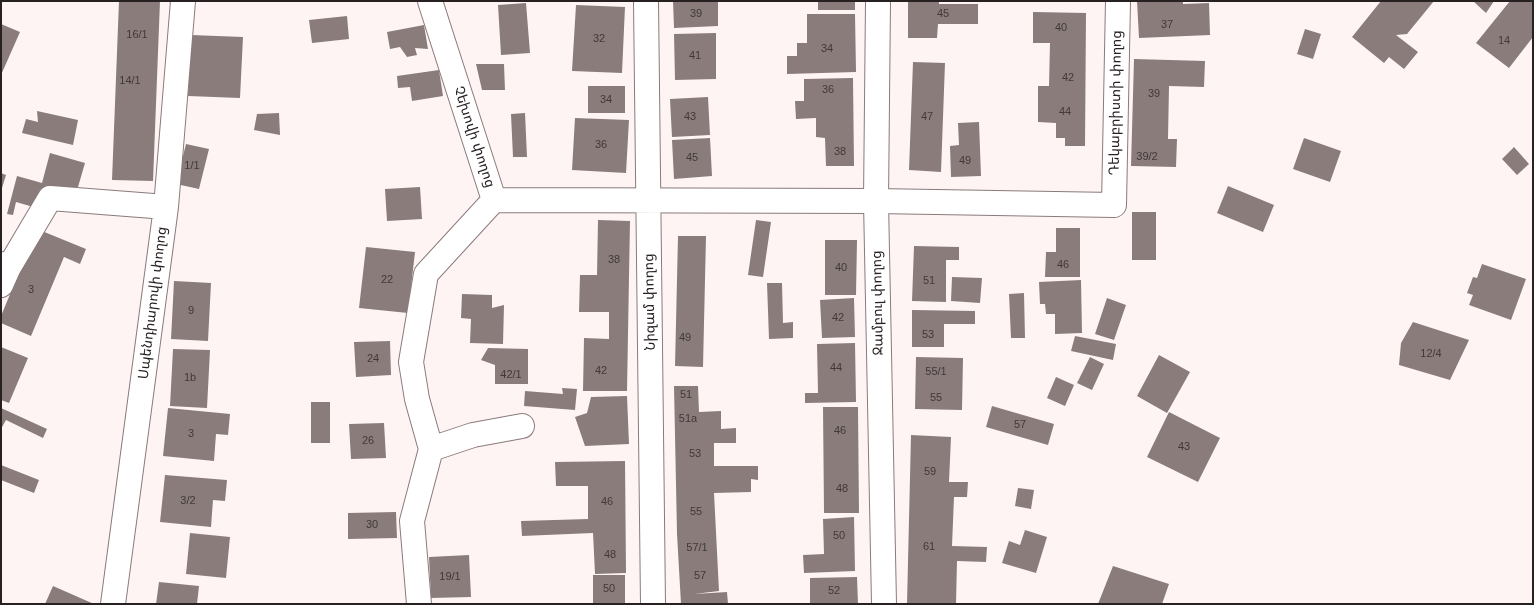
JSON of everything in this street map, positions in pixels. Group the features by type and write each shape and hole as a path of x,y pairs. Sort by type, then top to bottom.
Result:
{"street":[{"name":"Սպենդիարովի փողոց","path":"113,604 166,207 182,1"},
{"name":"Չեխովի փողոց","path":"430,1 494,200 426,274 411,362 417,399 431,449"},
{"name":"Նիզամ փողոց","path":"646,1 653,604"},
{"name":"Ջամբուլ փողոց","path":"878,1 876,201 884,604"},
{"name":"Դեկաբրիստի փողոց","path":"876,201 1114,205 1118,1"},
{"path":"4,272 50,198 166,207"},
{"path":"494,200 876,201"},
{"path":"419,604 412,520 431,449 473,434 522,426"}],"building":[{"path":"119,1 160,1 153,181 112,180"},
{"path":"673,1 718,1 718,26 674,28"},
{"path":"818,1 855,1 855,10 818,10"},
{"path":"908,1 939,1 939,4 978,4 978,24 938,24 937,38 908,38"},
{"path":"1137,1 1183,1 1183,4 1209,3 1210,35 1139,38"},
{"path":"1381,1 1434,1 1407,34 1396,35 1418,52 1404,69 1389,57 1384,63 1352,37"},
{"path":"1473,1 1494,1 1486,13"},
{"path":"1510,1 1533,1 1533,37 1509,68 1476,43"},
{"path":"526,3 530,53 501,55 498,5"},
{"path":"576,5 625,7 622,73 572,71"},
{"path":"1033,12 1086,13 1085,146 1065,146 1065,138 1056,138 1056,123 1038,122 1038,86 1049,86 1050,43 1033,43"},
{"path":"807,14 855,14 856,72 787,74 787,56 797,56 797,43 807,43"},
{"path":"347,16 349,39 312,43 309,20"},
{"path":"1,24 20,32 1,75"},
{"path":"424,25 428,49 415,48 417,55 407,57 400,47 390,49 387,32"},
{"path":"1305,29 1321,34 1313,59 1297,54"},
{"path":"716,33 716,79 675,80 674,34"},
{"path":"191,35 243,37 240,98 188,96"},
{"path":"1134,59 1205,61 1204,87 1169,86 1168,139 1177,139 1176,167 1131,166"},
{"path":"913,62 945,63 941,172 909,170"},
{"path":"476,64 504,64 505,90 482,90"},
{"path":"439,70 443,96 412,101 410,87 398,88 397,76"},
{"path":"853,78 854,166 826,166 825,138 816,137 816,118 796,119 795,101 804,101 804,79"},
{"path":"588,86 625,86 625,113 588,113"},
{"path":"708,97 710,135 672,137 670,99"},
{"path":"37,111 78,120 73,145 22,133 26,119 38,122"},
{"path":"279,113 280,135 254,130 257,114"},
{"path":"525,113 527,157 513,157 511,114"},
{"path":"575,118 629,120 626,173 572,170"},
{"path":"979,122 981,176 951,177 950,146 959,145 958,123"},
{"path":"710,138 712,176 674,179 672,140"},
{"path":"1304,138 1341,151 1330,182 1293,169"},
{"path":"186,144 209,149 199,189 176,184"},
{"path":"1514,147 1529,164 1517,175 1502,159"},
{"path":"50,153 85,163 78,187 42,189 37,208 16,202 13,215 7,214 17,176 42,183"},
{"path":"1,173 6,175 2,188 1,188"},
{"path":"1228,186 1274,205 1263,232 1217,213"},
{"path":"420,187 422,219 387,221 385,189"},
{"path":"1132,212 1156,212 1156,260 1132,260"},
{"path":"598,220 630,221 627,391 583,391 584,338 609,339 609,312 579,312 580,275 597,275"},
{"path":"756,220 771,222 763,277 748,275"},
{"path":"1056,228 1080,228 1080,277 1045,277 1046,252 1056,252"},
{"path":"37,229 86,249 80,264 64,257 31,336 1,323 1,316"},
{"path":"678,236 706,236 703,367 675,366"},
{"path":"825,240 857,240 856,295 825,295"},
{"path":"914,246 959,247 959,260 946,260 946,302 912,301"},
{"path":"366,247 415,252 408,313 359,308"},
{"path":"1482,264 1526,279 1511,320 1469,305 1473,295 1467,293 1473,277 1477,278"},
{"path":"952,277 982,278 980,303 951,301"},
{"path":"1081,280 1082,333 1055,334 1055,314 1046,314 1045,304 1040,304 1039,282"},
{"path":"174,281 211,283 208,341 171,339"},
{"path":"767,283 782,283 783,323 793,322 793,338 769,339"},
{"path":"1024,293 1025,338 1011,338 1009,294"},
{"path":"462,294 492,295 492,308 504,305 503,344 470,343 471,319 461,318"},
{"path":"854,298 855,337 822,338 820,300"},
{"path":"1107,298 1126,305 1114,340 1095,334"},
{"path":"912,310 975,311 975,324 944,324 944,347 912,347"},
{"path":"1413,322 1469,340 1450,380 1399,365 1401,343"},
{"path":"1075,336 1116,344 1113,360 1071,351"},
{"path":"390,341 391,375 356,377 354,342"},
{"path":"855,343 856,402 805,403 805,393 818,393 817,344"},
{"path":"1,347 28,358 9,403 1,400"},
{"path":"488,348 528,349 528,384 495,384 495,365 481,360"},
{"path":"173,349 210,350 207,408 170,406"},
{"path":"1159,355 1190,372 1167,413 1137,396"},
{"path":"916,357 963,358 962,410 915,409"},
{"path":"1090,357 1104,364 1092,390 1077,383"},
{"path":"1056,377 1074,385 1065,406 1047,398"},
{"path":"674,386 698,386 699,412 721,411 721,429 736,428 736,443 714,443 714,466 758,466 758,480 751,479 751,492 714,493 719,591 694,594 727,592 728,604 681,604 677,534"},
{"path":"562,388 577,389 575,410 524,406 525,391 563,394"},
{"path":"627,396 629,444 585,446 575,417 587,413 591,397"},
{"path":"311,402 330,402 330,443 311,443"},
{"path":"992,406 1054,424 1048,445 986,427"},
{"path":"823,407 858,407 859,513 824,513"},
{"path":"1,408 47,429 43,438 6,420 1,429"},
{"path":"168,408 230,414 228,435 216,434 214,461 163,456"},
{"path":"1169,412 1220,438 1198,482 1147,457"},
{"path":"384,423 386,458 351,459 349,424"},
{"path":"911,435 951,437 949,482 968,482 967,497 954,497 952,546 987,547 986,562 957,561 956,604 907,604"},
{"path":"625,461 626,573 595,574 593,533 522,536 521,521 588,519 588,486 556,486 555,462"},
{"path":"1,465 39,480 34,493 1,480"},
{"path":"165,475 227,480 225,501 213,500 211,527 160,522"},
{"path":"1018,488 1034,490 1031,509 1015,506"},
{"path":"396,512 397,538 348,539 348,513"},
{"path":"854,517 855,571 804,573 803,555 824,554 823,519"},
{"path":"1025,530 1047,537 1036,573 1002,563 1009,541 1020,545"},
{"path":"190,533 230,537 226,578 186,574"},
{"path":"469,555 471,597 431,598 429,557"},
{"path":"1113,566 1169,584 1162,604 1098,604"},
{"path":"593,575 625,575 625,604 593,604"},
{"path":"857,577 858,604 810,604 810,578"},
{"path":"159,582 199,586 197,604 156,604"},
{"path":"53,586 94,604 45,604"}]}
